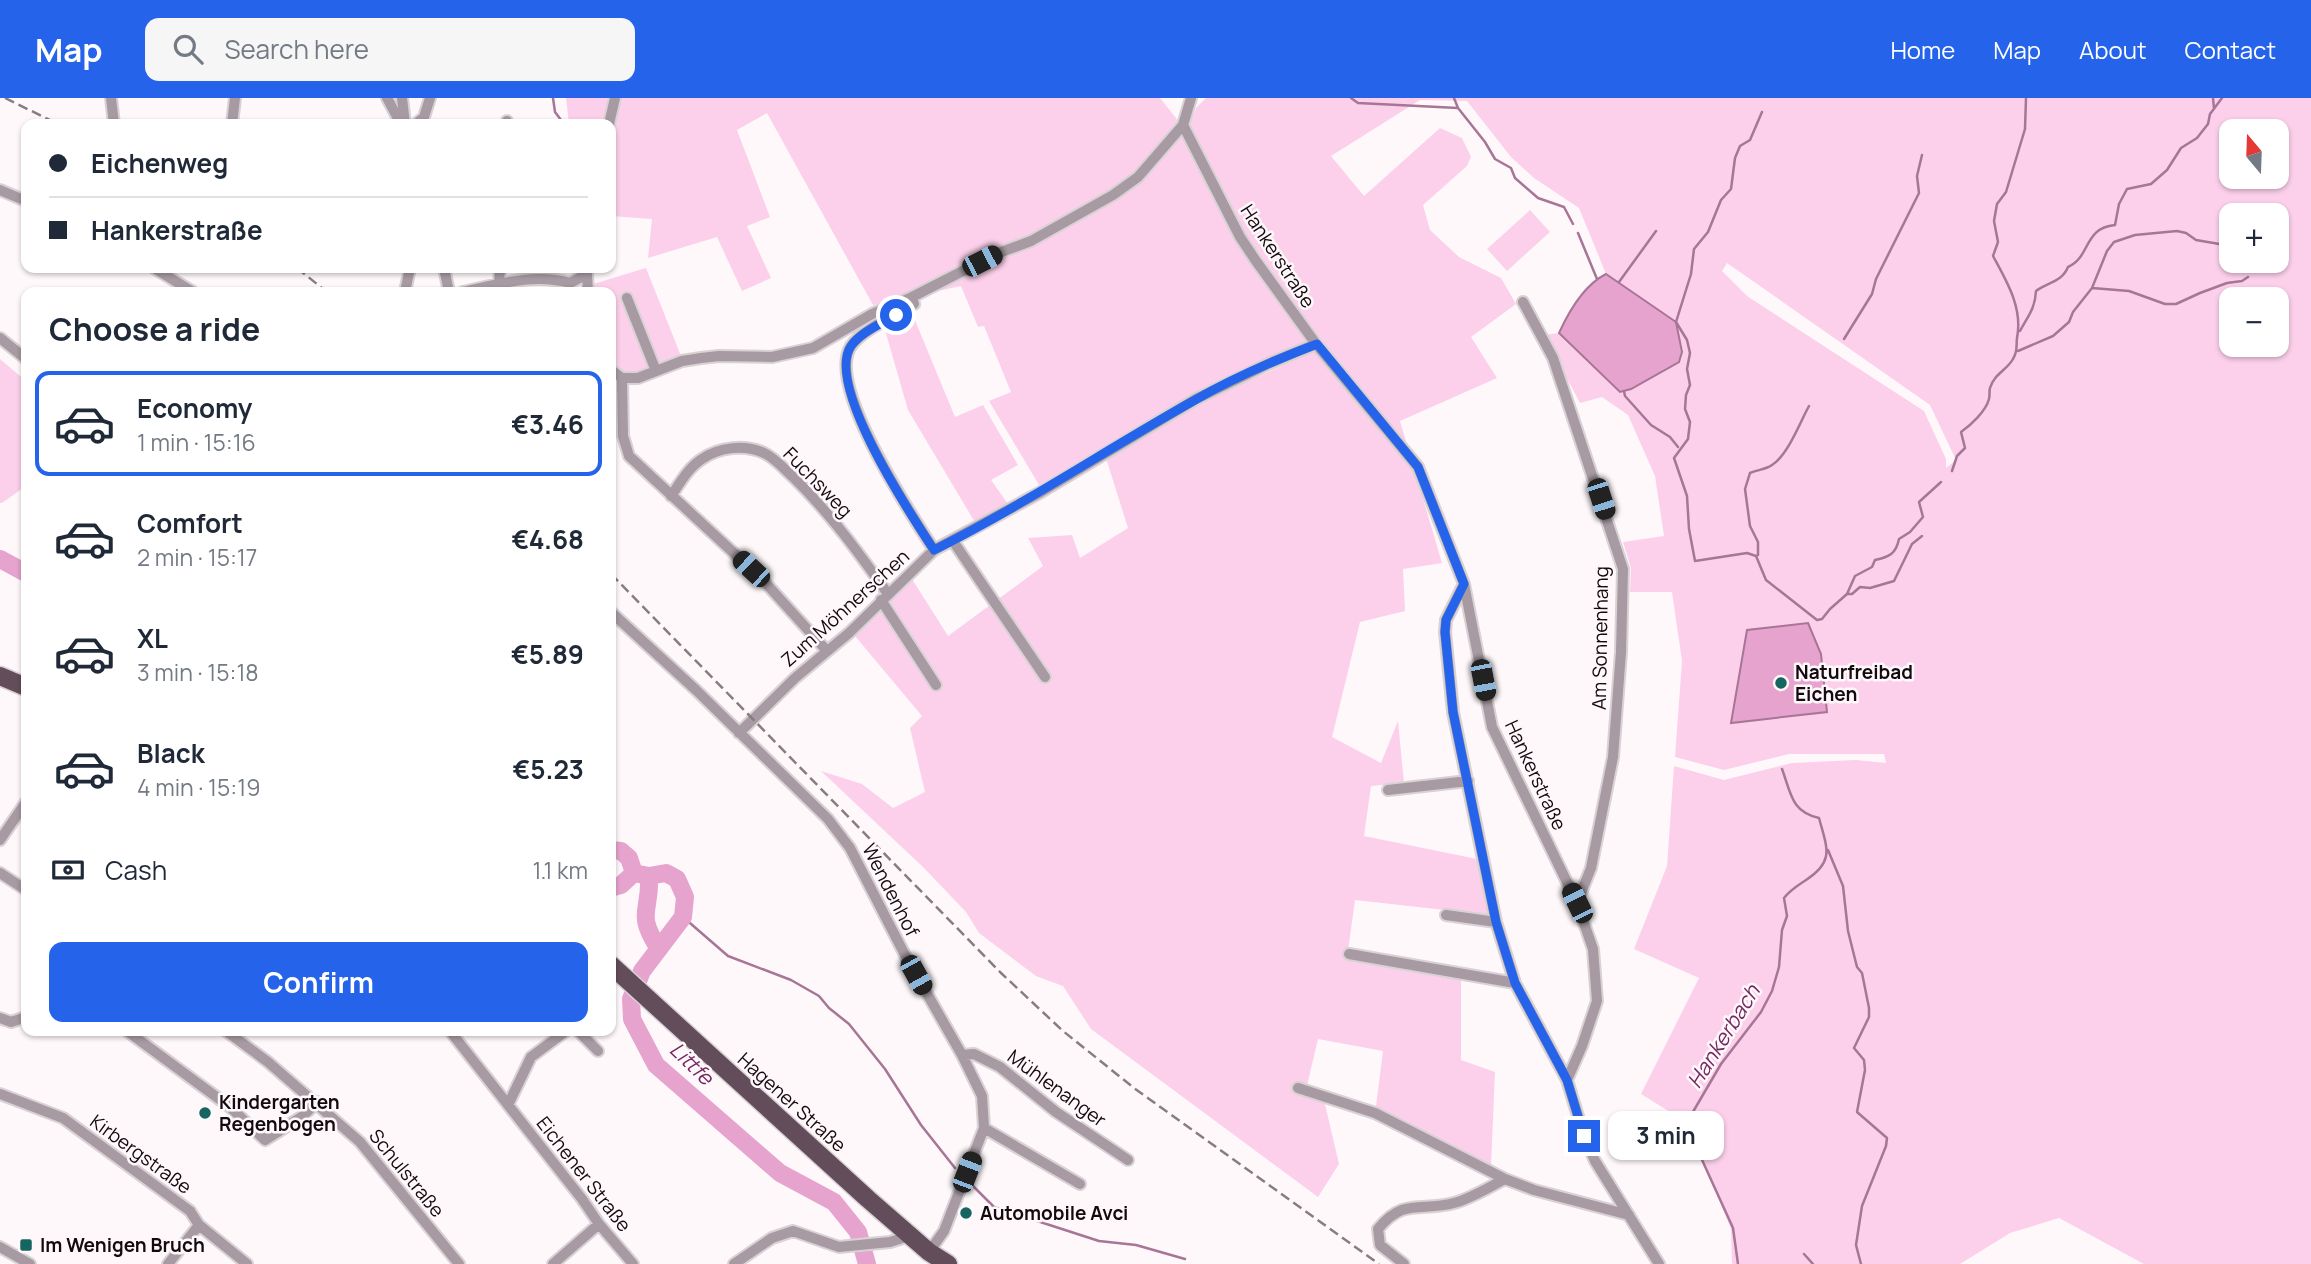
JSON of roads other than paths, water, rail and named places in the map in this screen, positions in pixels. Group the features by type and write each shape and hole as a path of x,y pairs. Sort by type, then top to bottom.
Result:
{"main road":[{"path":"0,676 21,685"},
{"name":"Hagener Straße","path":"616,970 909,1236 948,1264"}],"street":[{"path":"111,98 113,119"},
{"path":"233,119 235,98"},
{"path":"387,98 400,119"},
{"path":"402,98 403,119"},
{"path":"422,119 430,98"},
{"path":"610,119 615,98"},
{"path":"616,374 622,378 638,378 682,361 719,356 772,357 813,348 872,314 912,298 996,254 1031,241 1113,195 1138,177 1183,125 1191,98"},
{"name":"Hankerstraße","path":"1183,125 1240,237 1317,344 1418,467 1464,584 1492,727 1577,903 1593,950 1597,1001 1567,1080"},
{"path":"0,190 21,199"},
{"path":"161,273 185,287"},
{"path":"499,284 500,273"},
{"path":"573,287 585,273"},
{"path":"486,287 536,278 552,278 570,287"},
{"path":"627,298 656,372"},
{"path":"912,298 914,304 858,338 850,347 845,363 866,435 900,498 934,550"},
{"name":"Am Sonnenhang","path":"1523,302 1553,358 1623,569 1621,652 1613,757 1591,868 1577,903"},
{"path":"0,338 21,355"},
{"name":"Zum Möhnerschen","path":"739,733 794,678 827,651 934,550 1041,492 1196,399 1270,363 1317,344"},
{"path":"622,378 623,436 626,450 633,461 762,579 827,651"},
{"name":"Fuchsweg","path":"671,496 692,468 713,453 733,448 764,453 777,462 818,502 885,597 936,685"},
{"path":"953,541 1045,677"},
{"path":"1464,584 1446,620 1445,632 1453,712 1496,922 1515,983 1567,1080 1584,1136 1595,1161 1659,1264"},
{"name":"Wendenhof","path":"616,617 696,690 828,819 850,848 905,955 962,1055 982,1096 984,1128 944,1231 929,1252"},
{"path":"1388,790 1468,781"},
{"path":"0,839 21,809"},
{"path":"0,873 21,887"},
{"path":"1446,915 1496,922"},
{"path":"1349,954 1515,983"},
{"path":"0,1018 11,1022 21,1019"},
{"path":"135,1036 230,1107 265,1140 303,1116 317,1102"},
{"name":"Schulstraße","path":"233,1036 317,1102 360,1142 459,1264"},
{"name":"Eichener Straße","path":"454,1036 599,1224 634,1264"},
{"path":"508,1105 531,1057 559,1036"},
{"path":"583,1036 598,1051"},
{"name":"Mühlenanger","path":"962,1055 974,1054 1000,1067 1056,1112 1128,1160"},
{"path":"1298,1088 1376,1113 1534,1190 1629,1215"},
{"name":"Kirbergstraße","path":"0,1094 63,1118 190,1211 199,1225 247,1264"},
{"path":"984,1128 1080,1184"},
{"path":"1404,1264 1380,1245 1378,1228 1388,1215 1408,1207 1459,1202 1505,1178"},
{"path":"553,1264 599,1224"},
{"path":"168,1264 199,1225"},
{"path":"734,1264 772,1238 793,1231 839,1247 890,1242 909,1236"},
{"path":"0,1247 30,1264"}],"waterway":[{"path":"553,98 555,112 560,119"},
{"path":"1351,98 1358,103 1458,108"},
{"name":"Hankerbach","path":"1454,98 1458,108 1495,159 1511,168 1515,178 1538,198 1564,207 1573,224"},
{"path":"1952,471 1957,456 1965,448 1961,432 1985,408 1992,383 2010,363 2016,351 2018,316 2004,276 1993,256 1998,242 1994,221 1997,204 2006,192 2025,129 2026,98"},
{"path":"2213,98 2214,109"},
{"path":"2020,331 2033,308 2036,291 2062,276 2068,267 2081,257 2097,231 2115,225 2119,204 2127,189 2151,184 2167,170 2181,148 2197,138 2208,124 2210,114 2222,98"},
{"name":"Hankerbach","path":"1762,112 1750,140 1740,146 1735,158 1731,189 1721,200 1708,232 1694,249 1691,274 1676,322 1687,340 1690,353 1687,369 1690,385 1685,409 1690,422 1688,439 1674,458 1687,496 1695,561 1747,553 1756,556 1766,580 1817,620 1822,619 1847,594 1855,576 1872,567 1875,560 1894,551 1899,539 1910,532 1923,517 1919,502 1941,482"},
{"path":"1844,339 1872,294 1876,279 1919,193 1917,176 1922,155"},
{"path":"1619,282 1656,231"},
{"path":"2018,351 2053,336 2069,322 2073,312 2092,288 2107,251 2114,242 2135,235 2177,231 2196,240 2219,244"},
{"name":"Hankerbach","path":"1578,233 1597,279"},
{"path":"2092,288 2129,291 2165,304 2176,304 2248,277"},
{"path":"1624,391 1625,396 1651,425 1670,437 1678,447"},
{"path":"1756,556 1758,542 1750,526 1745,489 1750,473 1767,468 1778,460 1809,406"},
{"path":"1848,594 1860,587 1870,588 1894,581 1912,544 1922,536"},
{"name":"Littfe","path":"0,559 21,570"},
{"name":"Hankerbach","path":"1738,1264 1733,1228 1693,1140 1690,1117 1721,1064 1761,1012 1772,991 1779,967 1782,930 1787,916 1784,898 1815,873 1825,860 1826,846 1819,818 1797,806 1782,769"},
{"name":"Littfe","path":"616,850 629,858 634,873 649,876 666,873 677,879 685,897 683,917 642,971 631,999 632,1019 656,1065 780,1173 834,1202 858,1232 867,1264"},
{"path":"1828,850 1843,886 1848,931 1857,967 1862,973 1869,1008 1869,1017 1854,1048 1864,1060 1865,1070 1857,1112 1887,1138 1862,1206 1856,1245 1861,1264"},
{"path":"616,886 634,873"},
{"path":"649,876 646,919 659,949"},
{"path":"683,917 728,956 791,980 819,996 849,1024 885,1069 921,1125 955,1168"},
{"path":"972,1185 994,1207 1099,1241 1136,1245 1185,1259"},
{"path":"1804,1254 1813,1264"}],"railway":[{"path":"5,98 48,119"},
{"path":"303,273 321,287"},
{"path":"616,579 1000,972 1063,1031 1134,1088 1379,1264"}],"place":[{"name":"Naturfreibad Eichen","path":"1781,683"},
{"name":"Kindergarten Regenbogen","path":"205,1113"},
{"name":"Automobile Avci","path":"966,1213"},
{"name":"Im Wenigen Bruch","path":"26,1245"}]}
